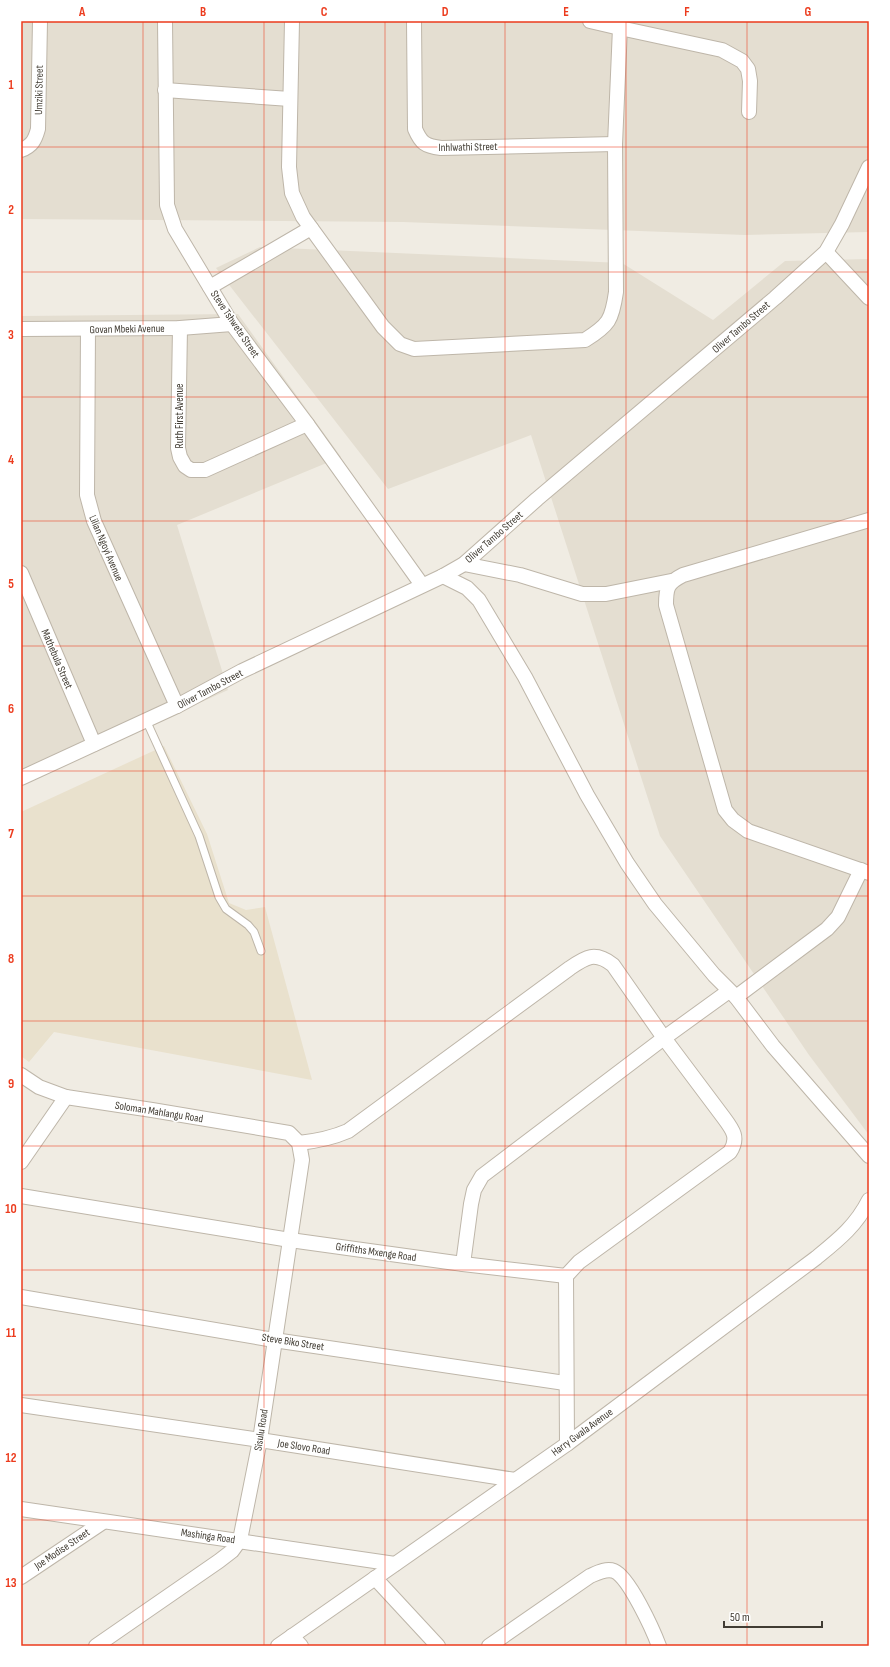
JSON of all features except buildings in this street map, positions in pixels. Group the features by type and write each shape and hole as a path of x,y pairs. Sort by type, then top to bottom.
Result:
{"street":[{"name":"Umziki Street","path":"21,150 29,147 35,139 38,129 40,21"},
{"name":"Steve Tshwete Street","path":"165,21 167,204 175,230 232,324 422,585"},
{"path":"292,21 289,167 292,193 303,217 383,327 400,344 414,349 585,340 602,329 613,312 616,292 615,144 620,28"},
{"name":"Inhlwathi Street","path":"414,21 415,129 419,138 428,146 441,148 615,144"},
{"path":"590,21 722,50 742,61 748,69 750,81 749,112"},
{"path":"165,90 290,99"},
{"name":"Oliver Tambo Street","path":"21,778 177,706 242,671 443,576 464,564 538,499 775,298 826,252 842,224 869,167"},
{"path":"210,287 311,228"},
{"path":"826,252 869,298"},
{"name":"Govan Mbeki Avenue","path":"21,329 180,328 232,324"},
{"name":"Ruth First Avenue","path":"180,328 177,441 180,457 185,466 191,470 205,470 306,424"},
{"name":"Lilian Ngoyi Avenue","path":"88,329 87,495 89,508 177,706"},
{"path":"464,564 520,575 582,594 606,594 671,581 683,575 869,520"},
{"name":"Mathebula Street","path":"21,573 94,744"},
{"path":"443,576 467,588 479,600 524,677 587,795 627,863 655,904 714,975 733,994 773,1046 869,1156"},
{"path":"463,1264 474,1190 482,1176 664,1038 733,994 817,936 838,917 865,872 748,831 733,820 725,810 666,605 666,591 671,581"},
{"path":"299,1143 321,1140 336,1136 348,1130 583,960 594,956 604,958 613,964 664,1038 731,1128 735,1137 734,1144 730,1152 579,1262 566,1276 565,1383 567,1444"},
{"name":"Soloman Mahlangu Road","path":"21,1075 39,1087 66,1097 289,1133 299,1143"},
{"path":"21,1162 66,1097"},
{"name":"Sisulu Road","path":"96,1646 219,1561 232,1551 240,1540 260,1440 302,1160 299,1143"},
{"name":"Griffiths Mxenge Road","path":"21,1196 290,1240 463,1264 566,1276"},
{"name":"Harry Gwala Avenue","path":"278,1646 297,1641 375,1578 567,1444 816,1258 846,1234 869,1200"},
{"name":"Steve Biko Street","path":"21,1297 274,1340 565,1383"},
{"name":"Joe Slovo Road","path":"21,1405 516,1480"},
{"name":"Mashinga Road","path":"21,1509 395,1564"},
{"name":"Joe Modise Street","path":"21,1577 103,1522"},
{"path":"489,1646 590,1576 606,1570 614,1571 620,1576 634,1594 649,1621 659,1646"},
{"path":"375,1578 438,1646"}],"lane":[{"path":"146,720 199,836 219,897 226,909 248,925 254,932 261,951"}],"shaded area":[{"path":"21,21 869,21 869,232 745,235 403,222 21,219"},
{"path":"260,247 622,263 713,320 785,261 869,259 869,1135 809,1055 660,836 531,435 388,489 216,268"},
{"path":"238,314 341,457 177,525 228,690 21,784 21,316"},
{"path":"164,746 207,834 229,903 246,910 265,907 312,1080 54,1032 29,1062 21,1056 21,812"}]}
